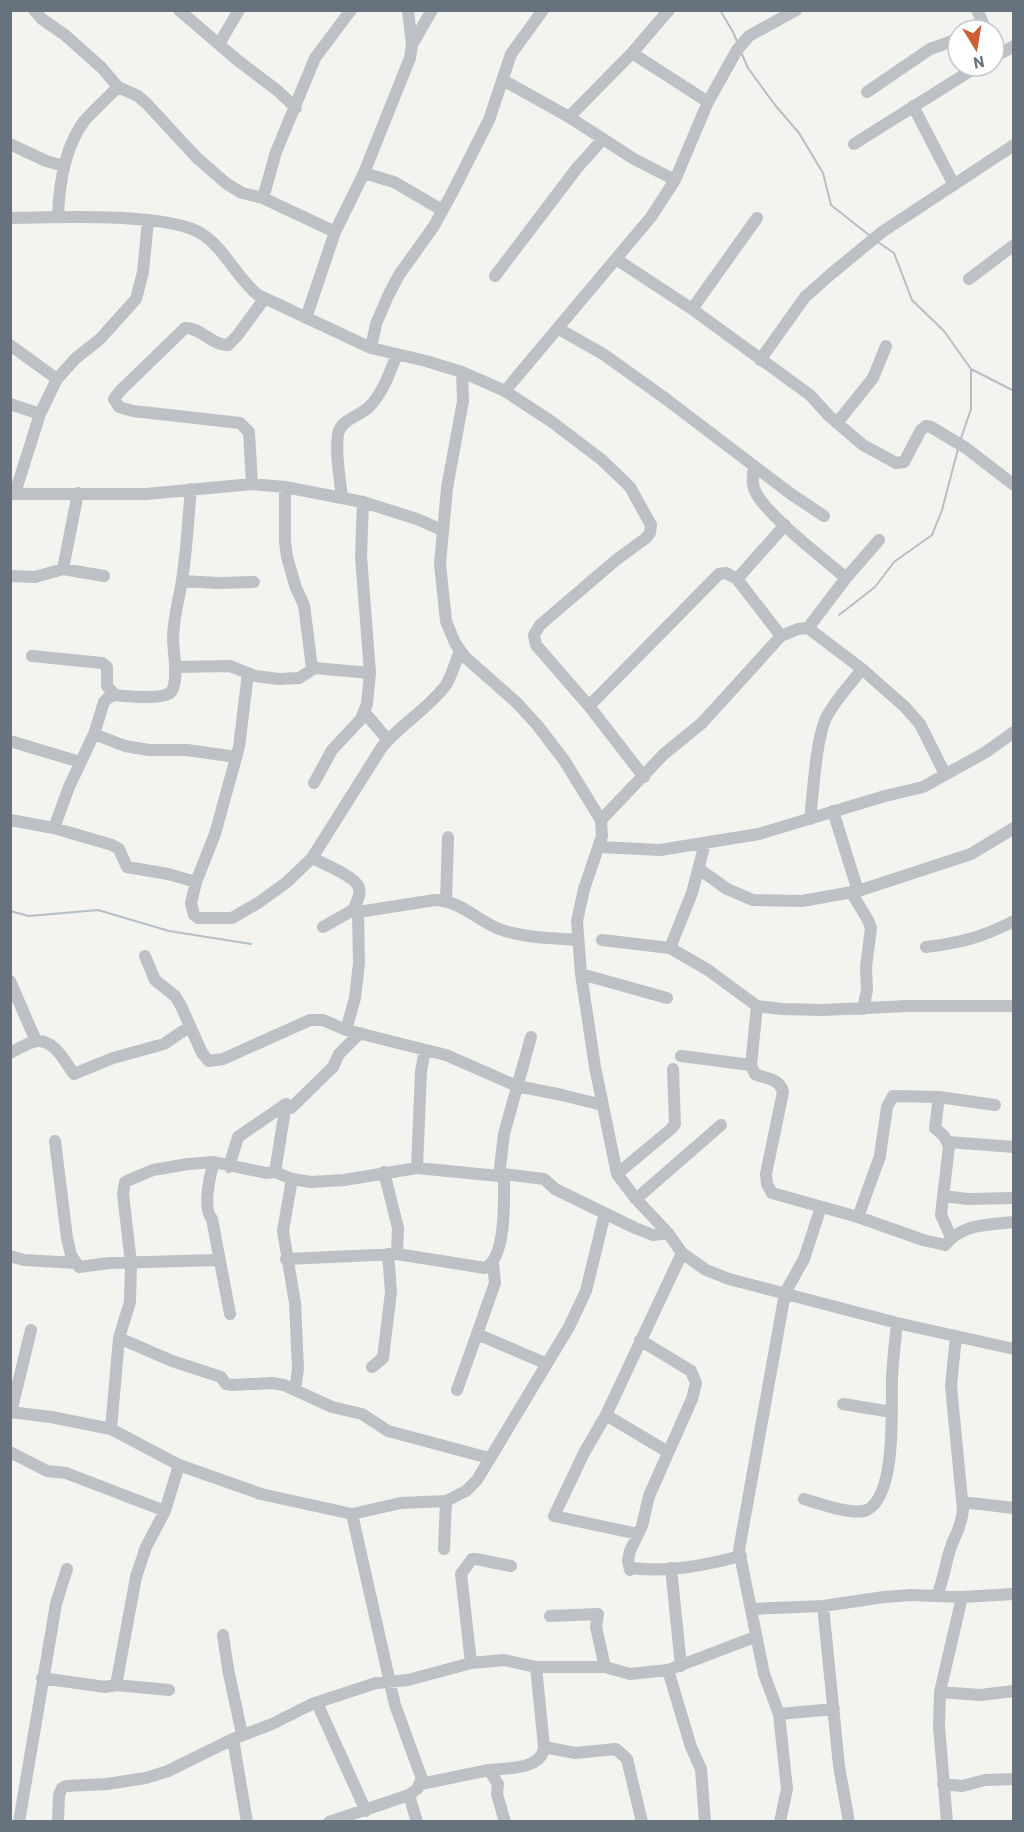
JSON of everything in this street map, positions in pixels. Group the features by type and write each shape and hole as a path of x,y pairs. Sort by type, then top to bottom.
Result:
{"street":[{"path":"34,10 102,68 118,87 138,96 147,104 197,158 227,184 242,193 263,198 335,232"},
{"path":"179,10 296,108"},
{"path":"219,44 239,10"},
{"path":"263,198 276,152 315,58 351,10"},
{"path":"306,318 335,232 364,173 410,58 412,45 408,10"},
{"path":"412,45 432,10"},
{"path":"371,348 376,324 388,296 399,275 434,226 480,139 489,120 511,54 543,10"},
{"path":"568,117 632,53 669,10"},
{"path":"506,392 651,217 675,180 708,102 737,50 749,36 796,10"},
{"path":"867,92 930,49 946,43"},
{"path":"632,53 708,102"},
{"path":"854,144 959,78"},
{"path":"503,80 568,117 602,140 675,180"},
{"path":"58,218 58,197 69,147 85,120 118,87"},
{"path":"914,106 954,185"},
{"path":"495,276 577,168 602,140"},
{"path":"10,144 46,161 64,166"},
{"path":"760,360 805,297 865,245 1014,145"},
{"path":"364,173 394,182 442,210"},
{"path":"10,218 93,217 190,227 204,235 246,285 265,298 371,348 462,372 506,392 552,422 602,460 630,487 651,525 650,533 555,611 535,630 534,639 536,645 589,706 644,777"},
{"path":"692,309 757,218"},
{"path":"147,221 143,272 136,299 100,339 76,358 57,379 40,414 13,494 146,494 252,484 285,487 363,502 417,519 442,530"},
{"path":"969,279 1014,245"},
{"path":"616,259 692,309 810,395 837,423 863,445 900,463 906,460 921,430 926,426 931,426 966,448 1014,484"},
{"path":"252,484 249,432 240,423 133,411 119,407 114,399 185,328 194,329 219,344 228,345 265,298"},
{"path":"559,329 603,354 824,516"},
{"path":"10,345 57,379"},
{"path":"837,423 873,378 886,346"},
{"path":"342,498 338,433 344,423 369,407 383,389 397,354"},
{"path":"462,372 463,401 447,488 442,530 440,564 446,621 460,650 472,665 517,703 538,726 564,760 601,820 602,836 579,907 578,940 581,974 602,1106 617,1174 636,1199 668,1233 681,1252 706,1270 729,1279 897,1323 1014,1349"},
{"path":"10,404 40,414"},
{"path":"754,466 752,482 756,493 767,508 846,578"},
{"path":"285,487 287,557 296,588 304,604 312,668"},
{"path":"54,828 80,762 94,734 104,702 115,695 148,696 168,694 172,690 176,667 173,641 174,617 182,580 191,489"},
{"path":"63,570 78,494"},
{"path":"314,783 332,750 365,713 370,673 361,556 363,502"},
{"path":"737,579 785,525"},
{"path":"808,628 846,578 879,540"},
{"path":"10,576 35,577 63,570 104,576"},
{"path":"589,706 719,574 726,573 737,579 781,636"},
{"path":"182,580 219,583 254,582"},
{"path":"601,820 664,754 702,723 781,636 798,629 808,628 862,669 905,707 920,724 945,774"},
{"path":"248,673 236,757 216,834 196,882 191,903 194,915 205,919 232,918 287,882 312,858 388,740 424,708 447,683 460,650"},
{"path":"32,656 102,663 107,667 107,686 115,695"},
{"path":"176,667 230,666 255,676 295,679 312,668 370,673"},
{"path":"810,819 825,720 862,669"},
{"path":"365,713 388,740"},
{"path":"599,847 660,850 759,834 923,787 986,752 1014,732"},
{"path":"94,734 125,746 149,750 187,750 236,757"},
{"path":"10,741 80,762"},
{"path":"833,811 855,892 871,928 866,967 867,990 863,1009"},
{"path":"10,820 54,828 119,849 127,867 168,874 196,882"},
{"path":"699,869 727,889 753,900 802,901 855,892 971,854 1014,828"},
{"path":"446,901 447,837"},
{"path":"670,948 692,893 705,843"},
{"path":"312,858 357,882 359,888 356,911 359,963 356,999 346,1030"},
{"path":"323,927 356,911 435,900 446,901 469,910 498,928 520,934 578,940"},
{"path":"926,947 976,939 1014,921"},
{"path":"602,940 670,948 708,970 757,1006 782,1010 908,1006 1014,1006"},
{"path":"145,956 156,980 175,996 204,1057 209,1061 214,1062 310,1020 323,1020 346,1030 446,1055 517,1086 602,1106"},
{"path":"581,974 667,998"},
{"path":"10,981 36,1041"},
{"path":"757,1006 751,1065 755,1074 772,1079 779,1084 783,1092 766,1174 770,1190 780,1196 858,1217 923,1240 945,1245 951,1237 967,1227 1014,1222"},
{"path":"10,1053 36,1041 48,1044 56,1049 74,1074 113,1058 164,1044 189,1027"},
{"path":"286,1104 291,1108 333,1067 339,1054 360,1033"},
{"path":"457,1390 495,1283 493,1263 499,1249 504,1134 531,1037"},
{"path":"417,1168 424,1050"},
{"path":"681,1056 751,1065"},
{"path":"617,1174 675,1124 673,1069"},
{"path":"858,1217 880,1156 887,1107 896,1094 995,1105"},
{"path":"939,1097 936,1128 948,1142 949,1152 941,1215 951,1237"},
{"path":"229,1167 238,1137 286,1104"},
{"path":"275,1172 286,1104"},
{"path":"636,1199 721,1125"},
{"path":"55,1141 67,1238 71,1255 79,1266 219,1260"},
{"path":"948,1142 1014,1147"},
{"path":"214,1162 209,1178 207,1208 212,1219 230,1314"},
{"path":"111,1429 119,1338 130,1302 131,1263 123,1194 125,1182 153,1170 214,1162 229,1167 266,1173 275,1172 292,1179 311,1182 329,1182 417,1168 544,1179 555,1189 653,1235 668,1233"},
{"path":"372,1367 383,1358 393,1254 398,1228 394,1204 384,1172"},
{"path":"292,1179 283,1230 295,1303 298,1369 295,1390"},
{"path":"944,1196 1014,1198"},
{"path":"780,1821 787,1789 779,1714 764,1674 739,1550 785,1293 804,1259 821,1208"},
{"path":"31,1330 11,1412 111,1429 179,1465 261,1494 352,1514 401,1503 446,1501 466,1491 477,1480 569,1327 586,1291 604,1213"},
{"path":"638,1534 554,1515 606,1414 681,1252"},
{"path":"286,1259 393,1254 476,1268 485,1268 493,1263"},
{"path":"10,1256 24,1260 76,1263"},
{"path":"804,1499 853,1512 863,1511 871,1507 885,1482 892,1436 892,1380 897,1323"},
{"path":"477,1334 547,1364"},
{"path":"937,1596 945,1577 949,1552 961,1527 962,1502 951,1386 956,1336"},
{"path":"119,1338 172,1361 221,1377 226,1384 272,1383 295,1390 308,1398 332,1407 362,1414 388,1431 489,1458"},
{"path":"640,1340 691,1371 696,1383 692,1398 649,1496 638,1534 630,1551 628,1560 630,1570 632,1568 658,1570 717,1563 741,1556"},
{"path":"843,1404 892,1412"},
{"path":"606,1414 668,1452"},
{"path":"10,1452 47,1471 66,1473 165,1511"},
{"path":"116,1685 136,1577 146,1547 165,1511 179,1465"},
{"path":"444,1549 446,1501"},
{"path":"962,1502 1014,1508"},
{"path":"352,1514 395,1706 422,1776 421,1784"},
{"path":"471,1663 461,1574 472,1559 476,1558 511,1566"},
{"path":"671,1568 681,1665"},
{"path":"19,1821 56,1604 67,1569"},
{"path":"752,1609 823,1606 884,1597 1014,1594"},
{"path":"947,1821 939,1726 940,1692 962,1597"},
{"path":"823,1606 839,1766 849,1821"},
{"path":"550,1616 598,1614 597,1627 605,1667"},
{"path":"223,1635 238,1737 243,1805 247,1821"},
{"path":"58,1821 59,1795 62,1788 71,1785 106,1784 146,1778 168,1771 238,1737 317,1703 376,1683 408,1680 471,1663 504,1660 536,1667 605,1667 630,1674 668,1670 755,1637"},
{"path":"329,1821 363,1815 409,1795 421,1784 489,1770 524,1766 536,1761 542,1756 544,1747 536,1667"},
{"path":"668,1670 691,1747 701,1769 705,1821"},
{"path":"42,1678 105,1687 116,1685 169,1690"},
{"path":"940,1692 980,1695 1014,1691"},
{"path":"317,1703 363,1815"},
{"path":"779,1714 834,1709"},
{"path":"544,1747 575,1753 616,1749 627,1759 642,1821"},
{"path":"489,1770 498,1784 497,1794 505,1821"},
{"path":"943,1784 962,1786 985,1780 1014,1779"},
{"path":"409,1795 417,1821"}],"waterway":[{"path":"720,10 738,44"},
{"path":"741,52 748,68 799,133 823,173 831,205 869,235"},
{"path":"878,242 894,253 912,300 944,331 971,369 971,409 960,441"},
{"path":"971,369 1014,391"},
{"path":"839,615 875,587 894,562 932,535 942,510 958,449"},
{"path":"10,911 29,916 98,910 169,931 251,944"}]}
